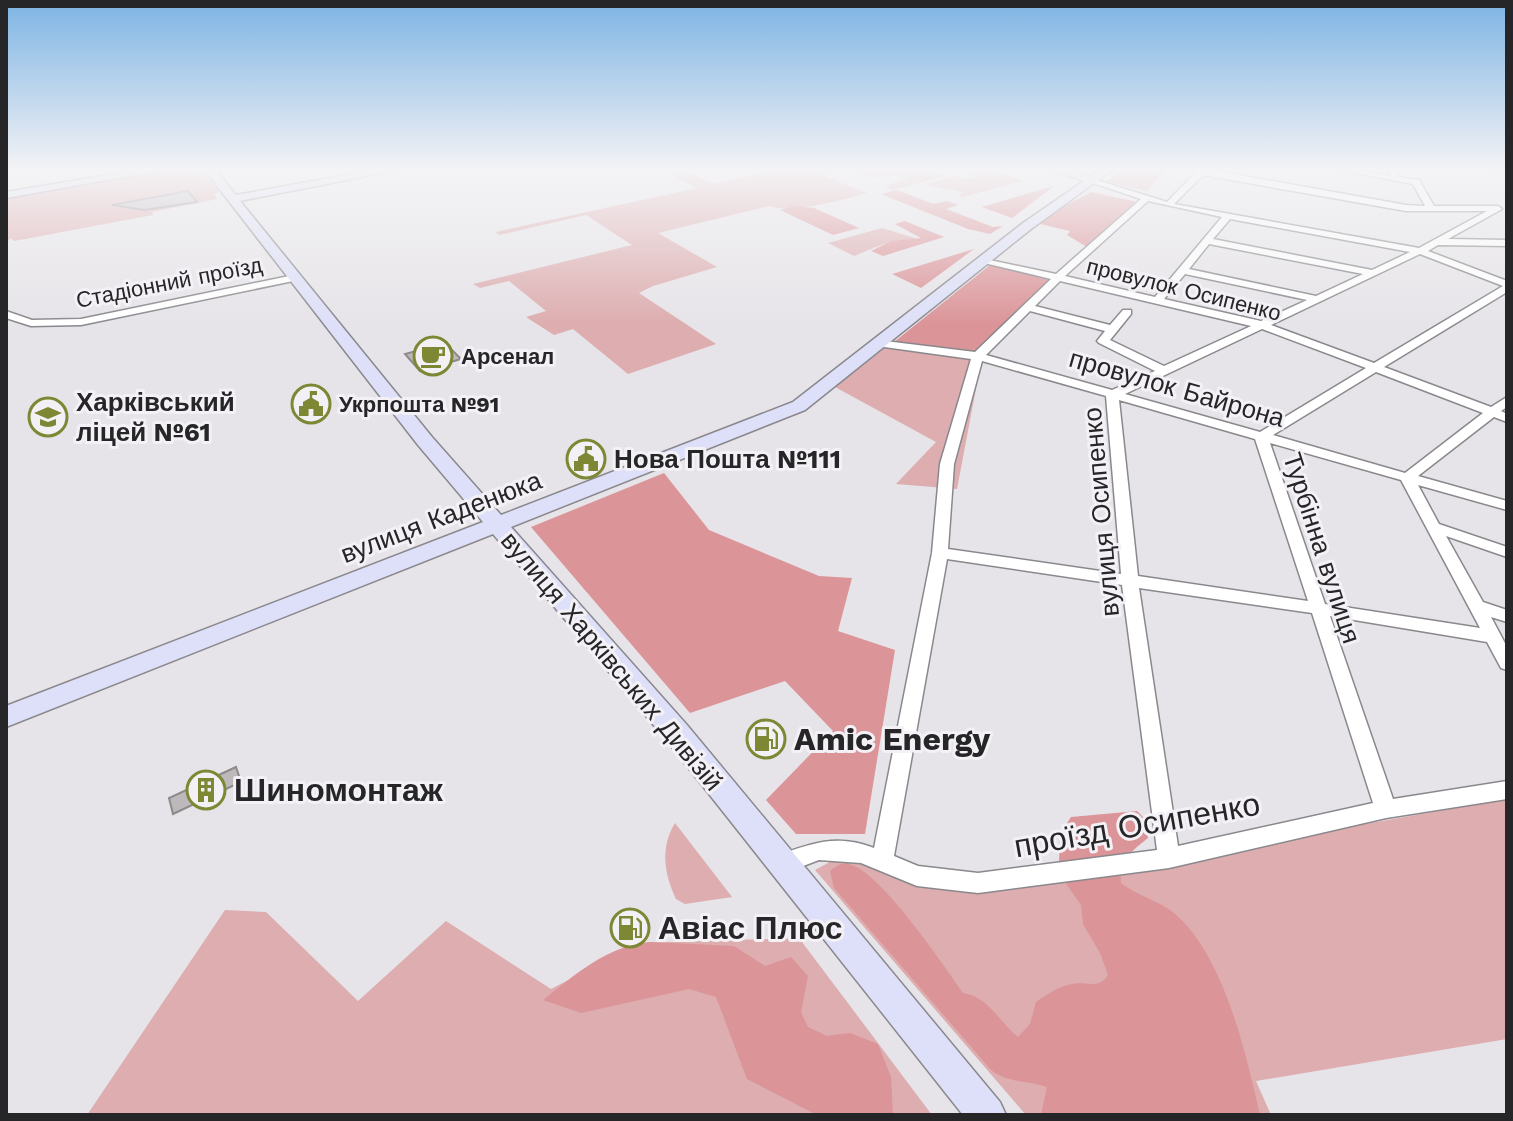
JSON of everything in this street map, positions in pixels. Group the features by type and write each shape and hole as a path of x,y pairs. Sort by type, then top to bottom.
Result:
{"street":[{"name":"вулиця Харківських Дивізій","path":"249,220 497,525 677,733 987,1115"},
{"name":"вулиця Каденюка","path":"6,717 799,406 1034,220"},
{"path":"882,863 940,553 947,464 978,356 1056,279 1122,220"},
{"path":"1157,301 1224,220"},
{"path":"1246,220 1420,251 1507,286"},
{"name":"вулиця Осипенко","path":"1169,858 1130,580 1112,395 1420,251 1479,220"},
{"path":"1207,241 1373,273"},
{"path":"1434,242 1507,243"},
{"name":"провулок Осипенко","path":"983,260 1262,325 1507,418"},
{"path":"1183,271 1318,299"},
{"name":"Стадіонний проїзд","path":"6,314 31,323 81,322 294,278"},
{"name":"Турбінна вулиця","path":"1386,809 1261,437 1507,286"},
{"path":"1028,307 1112,329"},
{"path":"1127,312 1103,341 1165,371"},
{"name":"провулок Байрона","path":"877,343 978,356 1507,506"},
{"path":"1507,401 1407,478 1507,663"},
{"path":"1434,527 1507,552"},
{"path":"940,553 1494,637"},
{"path":"1479,607 1507,616"},
{"name":"проїзд Осипенко","path":"782,864 819,850 862,853 917,876 978,883 1169,858 1386,809 1507,790"}],"shaded area":[{"path":"6,220 125,220 14,241 11,238 6,242"},
{"path":"549,220 563,220 499,235 496,232"},
{"path":"594,220 710,220 658,233 717,267 639,293 716,344 628,374 573,329 554,335 526,317 546,311 509,281 480,288 473,284 632,245"},
{"path":"802,220 842,220 859,228 833,235"},
{"path":"946,220 976,220 993,227 1003,226 990,234"},
{"path":"1045,220 1117,220 1087,247 1067,235 1070,231 1040,224"},
{"path":"905,221 944,237 883,256 871,251 891,241 921,238 895,224"},
{"path":"882,228 918,239 891,241 854,256 828,243"},
{"path":"974,249 921,288 892,274"},
{"path":"990,265 1049,280 977,353 894,342"},
{"path":"886,347 966,357 981,362 957,489 896,484 936,442 835,387"},
{"path":"664,473 709,530 819,576 852,578 838,631 895,650 865,834 796,834 766,800 833,731 785,681 690,713 531,527"},
{"path":"1507,799 1507,1039 1256,1081 1271,1115 1026,1115 815,870 841,856 903,878 942,886 1201,853"},
{"path":"1137,811 1143,817 1148,838 1124,862 1121,883 1174,913 1207,954 1240,1035 1260,1115 1041,1115 1047,1087 1011,1079 991,1070 834,888 830,871 846,863 865,872 895,902 963,993 986,1004 1018,1037 1030,1024 1036,1002 1040,999 1067,985 1096,984 1108,975 1100,953 1083,924 1081,905 1067,885 1059,863 1060,834 1071,817"},
{"path":"675,823 732,897 685,904 676,899 665,861 667,841"},
{"path":"225,910 266,912 358,1001 446,921 551,989 640,943 799,938 932,1115 87,1115"},
{"path":"650,942 734,946 765,966 791,957 808,976 801,1012 808,1027 827,1036 850,1033 878,1044 891,1077 893,1115 817,1115 747,1079 716,997 689,989 581,1013 543,1000 606,955"}],"building":[{"name":"Арсенал","path":"445,343 461,359 420,371 405,354"},
{"name":"Шиномонтаж","path":"236,767 241,782 173,814 169,798"},
{"name":"Авіас Плюс","path":"639,916 639,939 621,940 621,918"}],"place":[{"name":"Арсенал","path":"433,356"},
{"name":"Укрпошта №91","path":"311,404"},
{"name":"Харківський ліцей №61","path":"48,417"},
{"name":"Нова Пошта №111","path":"586,459"},
{"name":"Amic Energy","path":"766,739"},
{"name":"Шиномонтаж","path":"206,790"},
{"name":"Авіас Плюс","path":"630,928"}]}
